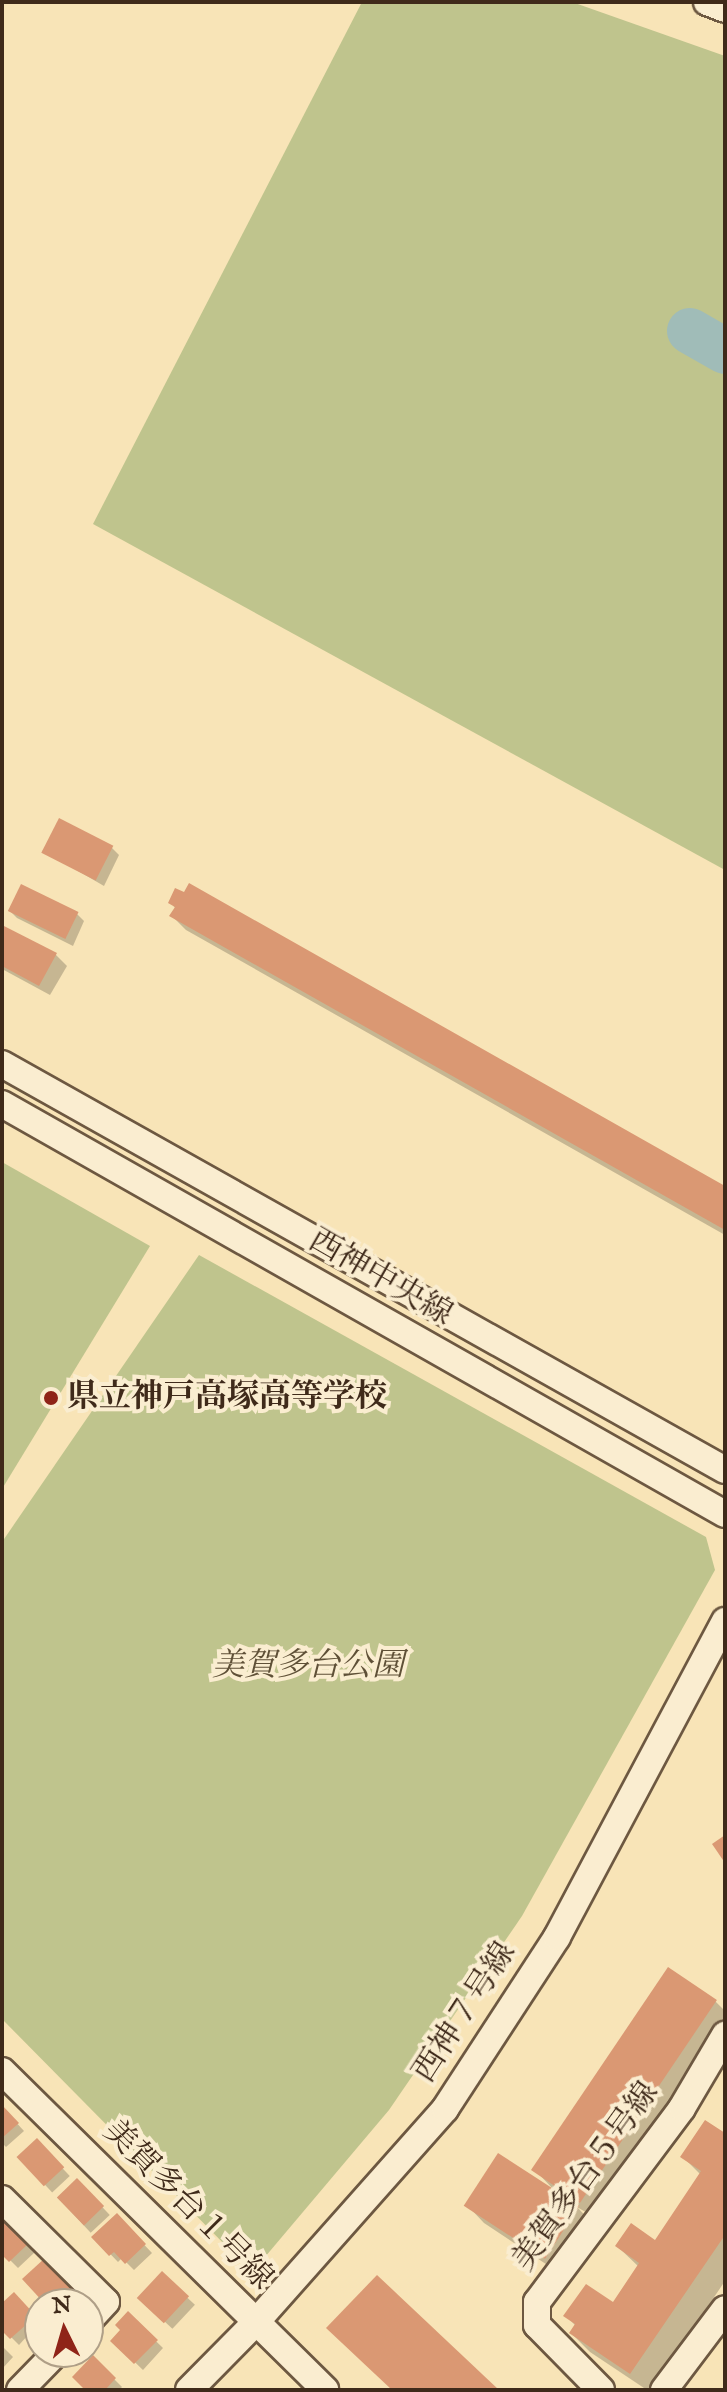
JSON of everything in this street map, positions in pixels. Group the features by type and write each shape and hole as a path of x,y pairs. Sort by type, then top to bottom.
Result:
{"street":[{"path":"707,2 725,9"},
{"name":"西神中央線","path":"2,1064 725,1470"},
{"name":"西神中央線","path":"2,1104 725,1514"},
{"name":"西神７号線","path":"189,2390 256,2322 445,2109 557,1937 725,1621"},
{"name":"美賀多台５号線","path":"601,2390 537,2325 537,2302 682,2108 725,2035"},
{"name":"美賀多台１号線","path":"2,2071 325,2390"},
{"path":"2,2199 92,2288"},
{"path":"664,2390 725,2309"},
{"path":"20,2390 41,2368"}],"green space":[{"path":"362,2 572,2 725,56 725,870 93,524"},
{"name":"県立神戸高塚高等学校","path":"2,1162 150,1246 2,1489"},
{"name":"美賀多台公園","path":"199,1255 706,1537 715,1570 522,1916 389,2110 265,2257 236,2256 2,2019 2,1542"}],"building":[{"path":"59,818 113,846 96,880 41,853"},
{"path":"189,883 725,1186 725,1230 169,916 175,907 168,903 175,888 184,892"},
{"path":"21,884 79,912 65,939 8,911"},
{"path":"2,925 57,953 39,986 2,966"},
{"path":"725,1835 725,1863 712,1844"},
{"path":"668,1967 717,2000 580,2203 531,2170"},
{"path":"2,2105 19,2123 2,2138"},
{"path":"705,2120 725,2133 725,2235 630,2374 569,2333 575,2324 563,2316 586,2284 613,2302 639,2263 615,2246 631,2223 655,2240 701,2171 680,2157"},
{"path":"37,2138 64,2167 44,2186 17,2157"},
{"path":"498,2153 579,2206 545,2259 464,2206"},
{"path":"77,2178 104,2206 84,2226 57,2197"},
{"path":"117,2213 146,2244 125,2264 114,2252 109,2256 91,2237"},
{"path":"6,2219 29,2243 9,2262 2,2255 2,2223"},
{"path":"45,2258 72,2288 30,2288 22,2279"},
{"path":"162,2271 189,2296 164,2323 137,2298"},
{"path":"377,2275 499,2390 392,2390 326,2328"},
{"path":"14,2292 24,2303 24,2327 10,2339 2,2331 2,2303"},
{"path":"128,2311 158,2340 134,2364 110,2341 120,2330 115,2325"},
{"path":"104,2366 116,2378 105,2390 85,2390 72,2377 81,2368"}],"waterway":[{"path":"690,331 725,351"}],"place":[{"name":"県立神戸高塚高等学校","path":"51,1398"}]}
